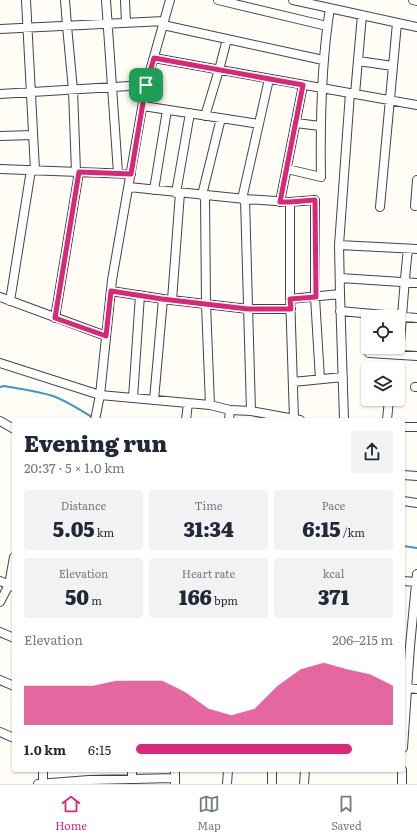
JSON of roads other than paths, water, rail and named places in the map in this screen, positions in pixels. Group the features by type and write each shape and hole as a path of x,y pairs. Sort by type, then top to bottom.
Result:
{"street":[{"path":"10,301 33,170 33,135 26,0"},
{"path":"55,318 78,172 66,0"},
{"path":"106,0 118,173"},
{"path":"125,0 126,23"},
{"path":"95,418 100,395 111,291 146,85 170,0"},
{"path":"218,0 327,26"},
{"path":"292,0 417,27"},
{"path":"413,0 417,1"},
{"path":"287,169 321,177 321,88 330,8"},
{"path":"344,418 340,311 340,245 352,94 358,61 362,15"},
{"path":"0,29 126,23 164,23 227,39 323,60"},
{"path":"380,206 397,23"},
{"path":"205,116 227,39"},
{"path":"154,58 417,105"},
{"path":"358,61 393,66"},
{"path":"251,412 243,199 269,79"},
{"path":"0,94 146,85"},
{"path":"280,202 303,85"},
{"path":"143,106 259,124"},
{"path":"154,190 167,110"},
{"path":"172,300 178,193 190,113"},
{"path":"210,405 204,195 221,118"},
{"path":"296,123 320,126"},
{"path":"0,136 33,135"},
{"path":"0,169 131,174"},
{"path":"416,206 417,180"},
{"path":"129,187 280,202 315,200 316,297 320,379"},
{"path":"290,202 290,299 293,382 297,418"},
{"path":"340,245 417,250"},
{"path":"402,310 408,249"},
{"path":"340,278 417,283"},
{"path":"111,291 162,299 248,309 291,309"},
{"path":"290,299 340,294"},
{"path":"133,398 140,295"},
{"path":"0,297 106,336"},
{"path":"154,400 162,299"},
{"path":"340,311 361,313"},
{"path":"405,317 417,318"},
{"path":"384,354 417,356"},
{"path":"0,363 100,395 210,405 230,410 251,412 266,417 282,418"},
{"path":"293,382 343,377"},
{"path":"186,418 188,403"},
{"path":"387,418 388,406"},
{"path":"229,418 230,410"},
{"path":"0,421 12,428"},
{"path":"405,427 417,427"},
{"path":"405,475 417,476"},
{"path":"405,501 417,503"},
{"path":"405,581 417,578 407,645 405,718"},
{"path":"0,581 11,586 0,602"},
{"path":"0,632 12,637"},
{"path":"0,680 12,685"},
{"path":"407,688 417,689"},
{"path":"0,732 12,737"},
{"path":"43,772 43,784"},
{"path":"88,782 89,772"},
{"path":"132,772 132,779"},
{"path":"227,784 228,772"},
{"path":"272,772 272,784"},
{"path":"304,784 305,772"},
{"path":"402,772 402,784"},
{"path":"38,784 175,777"}],"waterway":[{"path":"0,387 4,386 35,391 53,396 92,417"},
{"path":"405,546 417,548"}]}
